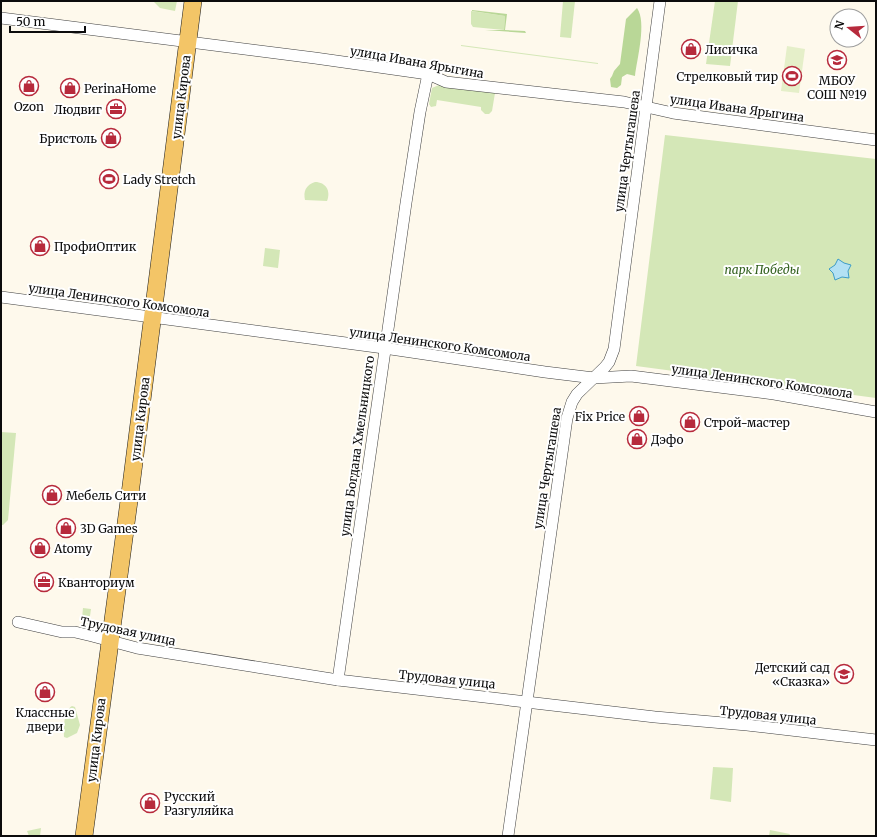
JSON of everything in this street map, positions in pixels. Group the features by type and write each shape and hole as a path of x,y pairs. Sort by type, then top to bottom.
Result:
{"main road":[{"name":"улица Кирова","path":"84,836 153,317 193,1"}],"street":[{"name":"улица Чертыгашева","path":"508,836 567,418 572,402 583,388 600,373 609,362 616,338 660,1"},
{"name":"улица Ивана Ярыгина","path":"1,18 315,58 428,74 446,82 624,102 673,113 876,140"},
{"name":"улица Богдана Хмельницкого","path":"338,680 384,348 420,112 428,74"},
{"name":"улица Ленинского Комсомола","path":"1,297 384,348 538,371 594,378 631,376 774,394 876,412"},
{"name":"Трудовая улица","path":"18,622 62,632 75,632 137,648 338,680 655,717 747,725 876,740"}],"green space":[{"path":"153,1 177,1 175,11 160,8"},
{"path":"563,1 575,1 571,38 560,37"},
{"path":"715,1 738,1 730,66 706,64"},
{"path":"637,8 640,14 641,31 635,76 627,74 622,77 621,85 617,88 611,87 610,79 620,64 626,19"},
{"path":"472,10 507,14 505,30 525,31 526,33 485,30 504,30 505,16"},
{"path":"471,11 505,16 504,30 473,27 471,24"},
{"path":"461,46 598,63 598,64"},
{"name":"Стрелковый тир","path":"787,46 805,49 799,93 781,91"},
{"path":"439,85 495,93 492,111 489,114 485,114 481,110 481,107 437,100 436,106 431,107 429,104 432,88"},
{"name":"парк Победы","path":"665,135 876,159 876,398 636,366"},
{"path":"315,182 325,185 327,188 327,201 305,200 304,194 306,189 309,185"},
{"path":"265,248 280,250 278,268 263,266"},
{"path":"1,432 16,433 8,520 3,525 1,525"},
{"path":"83,608 91,609 88,630 81,629"},
{"path":"72,706 75,707 80,725 77,733 67,738 64,737 65,720 69,708"},
{"path":"713,767 733,768 731,802 710,799"},
{"path":"41,828 40,836 29,836 27,831"},
{"path":"770,830 790,834 789,836 769,836"}],"water":[{"path":"838,259 851,265 848,271 849,278 842,277 835,280 833,273 829,269 835,265"}],"place":[{"name":"Лисичка","path":"691,49"},
{"name":"МБОУ СОШ №19","path":"837,60"},
{"name":"Стрелковый тир","path":"792,76"},
{"name":"Ozon","path":"29,86"},
{"name":"PerinaHome","path":"70,88"},
{"name":"Людвиг","path":"116,109"},
{"name":"Бристоль","path":"111,138"},
{"name":"Lady Stretch","path":"109,179"},
{"name":"ПрофиОптик","path":"40,246"},
{"name":"Fix Price","path":"639,416"},
{"name":"Строй-мастер","path":"690,422"},
{"name":"Дэфо","path":"637,439"},
{"name":"Мебель Сити","path":"52,495"},
{"name":"3D Games","path":"66,528"},
{"name":"Atomy","path":"40,548"},
{"name":"Кванториум","path":"44,582"},
{"name":"Детский сад «Сказка»","path":"844,674"},
{"name":"Классные двери","path":"45,692"},
{"name":"Русский Разгуляйка","path":"150,803"}]}
